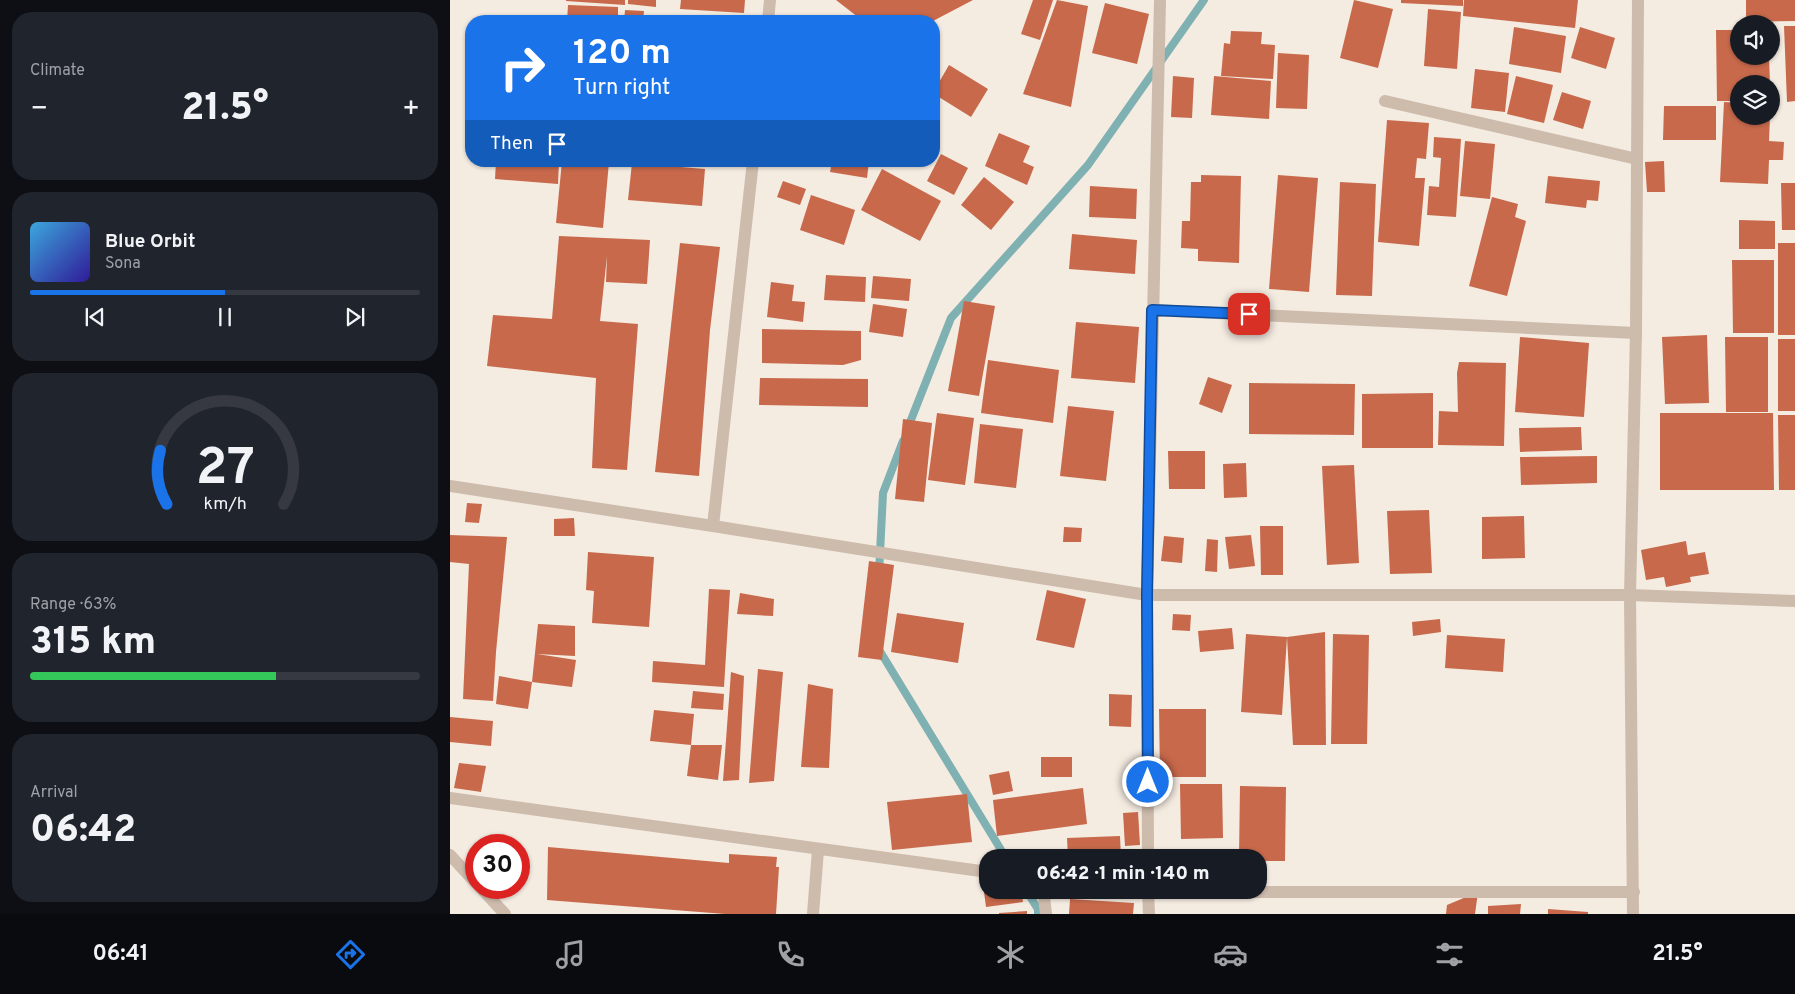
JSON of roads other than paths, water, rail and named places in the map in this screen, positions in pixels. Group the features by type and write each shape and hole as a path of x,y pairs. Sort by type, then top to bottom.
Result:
{"street":[{"path":"769,15 770,0"},
{"path":"1148,849 1147,595 1160,0"},
{"path":"1633,914 1630,595 1636,334 1638,0"},
{"path":"1386,101 1637,159"},
{"path":"713,526 752,167"},
{"path":"1152,310 1636,334"},
{"path":"450,486 1147,595 1630,595 1795,601"},
{"path":"450,798 979,871"},
{"path":"813,914 818,850"},
{"path":"450,855 465,871"},
{"path":"1267,891 1634,892"},
{"path":"491,899 505,914"},
{"path":"1044,899 1046,914"},
{"path":"1148,899 1149,914"}],"waterway":[{"path":"907,430 951,318 1088,165 1204,0"},
{"path":"879,573 883,493 903,441"},
{"path":"878,648 1001,849"},
{"path":"1032,899 1038,909 1038,914"}]}
